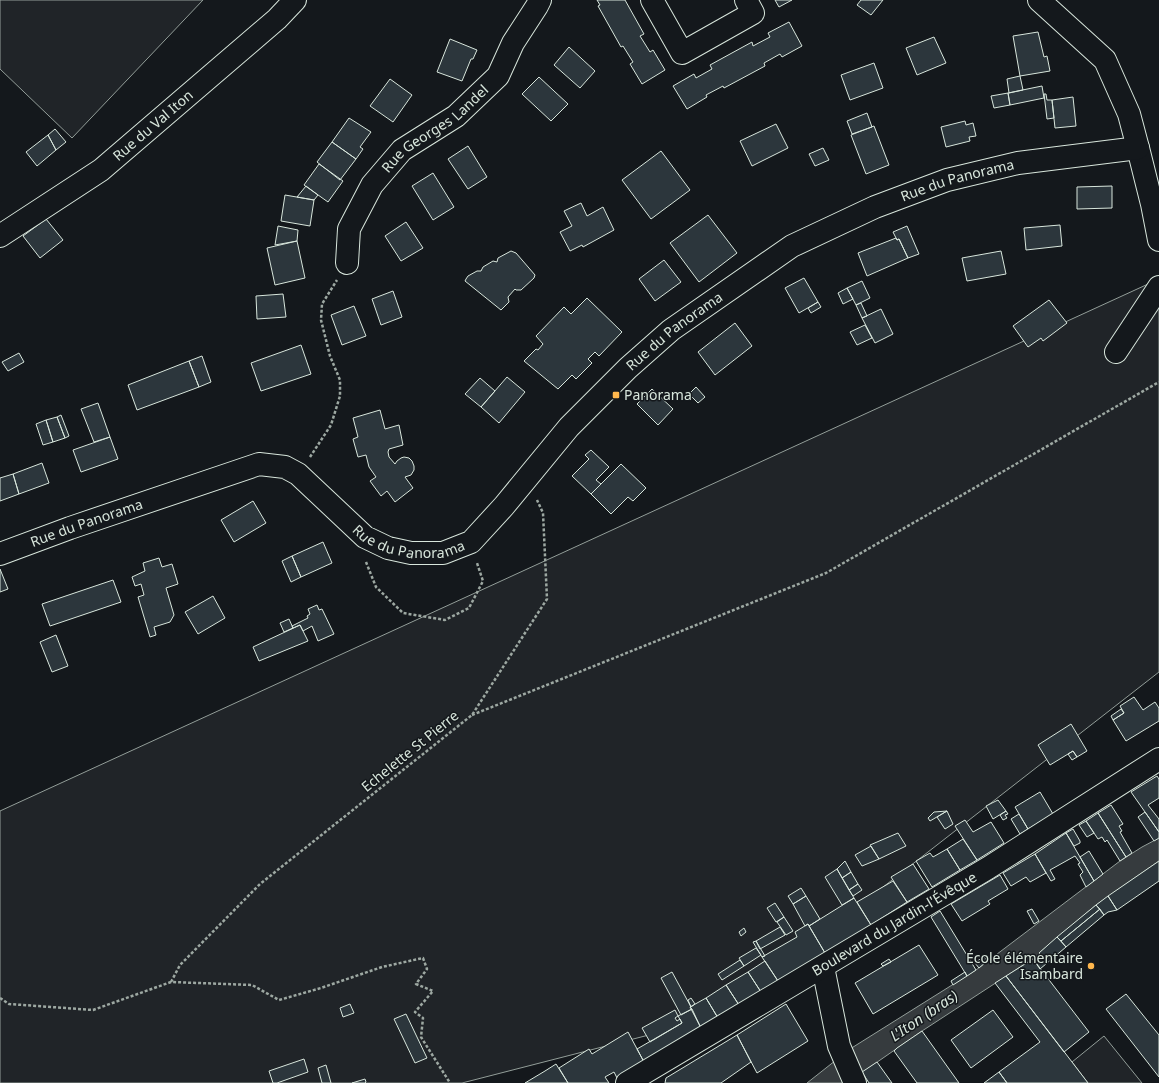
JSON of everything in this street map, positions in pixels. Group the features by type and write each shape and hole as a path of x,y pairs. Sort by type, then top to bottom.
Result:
{"street":[{"name":"Rue du Val Iton","path":"0,236 101,170 277,19 295,0"},
{"path":"277,19 310,0"},
{"name":"Rue Georges Landel","path":"347,263 349,229 372,185 402,150 456,116 498,76 513,43 540,0"},
{"path":"652,0 682,53 753,13 746,0"},
{"path":"1039,0 1105,60 1128,114 1152,204 1159,240"},
{"name":"Rue du Panorama","path":"0,554 70,528 259,464 285,467 298,474 365,537 388,548 411,553 442,553 471,542 504,506 569,427 628,368 671,330 792,246 875,207 947,180 1018,163 1138,148"},
{"path":"1116,352 1159,287"},
{"name":"Boulevard du Jardin-l'Évêque","path":"640,1080 823,967 988,868 1159,759"},
{"path":"823,967 839,1046 856,1083"}],"path":[{"path":"300,477 311,456 331,425 340,396 340,380 330,356 321,320 322,304 347,263"},
{"path":"472,715 826,573 1159,382"},
{"name":"Echelette St Pierre","path":"170,982 180,965 260,884 472,715 547,599 543,513 527,478"},
{"path":"365,537 365,559 376,588 403,613 445,620 469,608 483,581 471,542"},
{"path":"0,998 9,1004 93,1010 170,982 252,985 279,1000 321,988 382,967 423,958 427,969 416,984 433,991 415,1012 423,1018 422,1037 450,1083"}],"shaded area":[{"path":"0,0 203,0 72,138 0,69"},
{"path":"1159,279 1159,672 715,1018 462,1083 0,1083 0,811"},
{"path":"1104,1036 1142,1083 1088,1083 1072,1062"}],"water":[{"name":"L'Iton (bras)","path":"1159,838 1159,861 1096,905 1039,953 1040,954 922,1031 847,1083 807,1083 850,1049 976,970 1120,861"}],"building":[{"path":"597,0 625,0 644,34 640,36 650,52 653,50 665,70 642,84 630,64 633,62 623,46 621,47 598,6 600,5"},
{"path":"775,0 792,0 779,7"},
{"path":"861,0 883,0 871,15 857,5"},
{"path":"789,22 802,46 782,57 780,54 764,63 765,66 724,88 723,86 706,95 707,97 687,109 673,86 694,74 696,78 712,69 710,65 752,42 753,46 770,37 768,33"},
{"path":"1038,32 1044,57 1047,56 1050,71 1020,76 1013,36"},
{"path":"934,37 946,63 917,75 906,48"},
{"path":"450,39 477,50 473,59 471,59 462,81 437,72"},
{"path":"569,47 595,71 580,88 554,65"},
{"path":"874,63 883,88 850,100 841,75"},
{"path":"1020,76 1023,90 1009,93 1007,79"},
{"path":"539,77 568,104 551,121 522,94"},
{"path":"390,79 412,95 393,122 370,106"},
{"path":"1042,86 1044,98 1010,105 1008,93"},
{"path":"1008,93 1010,105 994,108 991,96"},
{"path":"1044,94 1046,94 1047,100 1052,100 1054,118 1047,119"},
{"path":"1073,97 1076,126 1055,128 1052,100"},
{"path":"867,113 872,127 852,134 847,121"},
{"path":"349,118 371,132 360,147 363,149 356,159 332,142"},
{"path":"965,121 966,125 973,123 976,136 969,137 970,141 946,147 941,127"},
{"path":"776,124 788,148 752,166 740,141"},
{"path":"874,126 889,165 866,174 851,135"},
{"path":"55,129 66,142 56,150 48,135"},
{"path":"48,135 56,150 37,166 26,152"},
{"path":"332,142 356,159 340,180 317,162"},
{"path":"468,146 487,177 468,189 448,159"},
{"path":"823,148 829,160 815,166 809,154"},
{"path":"661,151 690,190 651,219 622,180"},
{"path":"319,164 343,181 328,202 304,185"},
{"path":"433,173 454,207 433,220 412,186"},
{"path":"306,186 318,195 314,200 297,197"},
{"path":"1112,186 1112,208 1077,209 1077,187"},
{"path":"285,195 314,200 310,226 281,221"},
{"path":"581,203 587,216 603,207 614,230 583,247 582,245 570,251 560,232 572,226 564,211"},
{"path":"708,215 737,253 699,282 670,243"},
{"path":"46,219 63,240 40,258 23,236"},
{"path":"406,222 423,248 401,261 385,236"},
{"path":"1060,225 1062,246 1026,250 1024,228"},
{"path":"278,226 298,230 297,241 275,245"},
{"path":"907,226 919,254 908,258 899,239 897,240 893,232"},
{"path":"896,238 897,240 899,239 908,258 867,276 858,253"},
{"path":"297,241 305,278 275,285 267,248"},
{"path":"511,251 516,253 535,275 534,278 521,290 515,289 508,297 509,302 501,310 465,281 468,276 477,271 481,271 483,267 493,261 497,262 498,258"},
{"path":"1001,251 1006,274 967,281 962,258"},
{"path":"664,260 681,282 655,301 639,279"},
{"path":"804,278 818,302 799,313 785,288"},
{"path":"862,281 870,298 856,305 847,288"},
{"path":"847,288 853,299 843,304 838,293"},
{"path":"393,291 402,317 381,325 372,299"},
{"path":"283,294 286,317 257,319 256,296"},
{"path":"587,298 622,332 599,356 595,352 588,359 592,363 576,379 572,375 558,389 524,361 543,344 536,336 564,307 571,314"},
{"path":"1049,300 1067,323 1043,341 1041,338 1028,347 1013,326"},
{"path":"818,302 821,307 811,313 808,308"},
{"path":"861,303 867,316 862,318 856,305"},
{"path":"354,306 366,336 342,345 331,315"},
{"path":"881,309 893,334 875,343 862,318"},
{"path":"735,323 752,346 715,375 698,352"},
{"path":"865,325 872,338 857,345 850,332"},
{"path":"301,345 311,374 261,391 251,363"},
{"path":"19,353 24,362 8,371 2,362"},
{"path":"202,356 211,382 199,387 189,361"},
{"path":"189,361 199,387 137,410 128,385"},
{"path":"507,377 525,392 499,423 481,407"},
{"path":"480,378 495,391 481,407 465,394"},
{"path":"696,387 705,397 698,403 689,394"},
{"path":"652,389 673,409 658,425 637,404"},
{"path":"98,403 110,437 94,442 81,409"},
{"path":"380,410 385,429 399,425 403,445 389,449 389,457 395,464 401,458 409,458 414,466 414,470 411,475 405,477 413,488 395,502 387,491 381,496 370,481 376,477 369,467 366,455 358,457 353,439 358,437 353,418"},
{"path":"61,415 69,436 65,438 57,417"},
{"path":"57,417 65,438 53,442 46,420"},
{"path":"46,420 53,442 43,445 36,424"},
{"path":"110,437 118,459 81,472 73,450"},
{"path":"591,450 609,467 596,480 601,484 591,494 572,476 589,459 585,455"},
{"path":"42,463 49,483 19,494 13,474"},
{"path":"621,464 646,488 633,501 628,497 611,514 591,494"},
{"path":"13,474 19,494 0,501 0,478"},
{"path":"253,501 266,523 234,542 221,520"},
{"path":"323,542 332,563 301,577 292,556"},
{"path":"292,556 301,577 291,582 282,561"},
{"path":"159,558 162,567 172,564 178,584 166,588 174,615 170,622 154,627 156,635 150,637 138,597 144,595 141,584 135,586 132,577 145,571 143,563"},
{"path":"0,569 8,589 0,592"},
{"path":"113,580 121,602 50,626 42,604"},
{"path":"213,596 225,618 198,634 185,612"},
{"path":"317,605 319,610 322,609 334,634 318,641 312,626 303,631 300,625 293,628 292,626 308,618 307,616 310,614 308,609"},
{"path":"289,619 293,628 284,632 280,623"},
{"path":"300,625 308,641 259,661 253,647"},
{"path":"56,635 68,666 52,672 40,642"},
{"path":"1134,697 1143,710 1155,702 1159,708 1159,721 1126,741 1113,720 1124,713 1120,706"},
{"path":"1121,709 1124,713 1113,720 1111,716"},
{"path":"1071,724 1087,751 1077,757 1073,751 1050,765 1038,745"},
{"path":"1073,751 1077,757 1072,760 1068,754"},
{"path":"1157,776 1159,779 1159,798 1148,805 1159,819 1159,832 1131,792"},
{"path":"1040,792 1053,814 1028,829 1015,807"},
{"path":"998,800 1006,811 993,819 986,806"},
{"path":"1111,805 1123,824 1119,826 1122,831 1120,832 1132,853 1126,857 1098,813"},
{"path":"947,811 930,821 928,818 934,812"},
{"path":"947,811 953,824 945,829 937,817"},
{"path":"1006,811 1008,814 1005,815 1007,818 1003,820 1000,815"},
{"path":"1145,812 1159,832 1159,838 1154,841 1138,817"},
{"path":"1098,813 1126,857 1120,861 1107,840 1105,842 1102,837 1098,839 1086,821"},
{"path":"1019,814 1028,829 1020,834 1011,819"},
{"path":"965,820 973,832 991,822 1004,843 977,860 955,826"},
{"path":"1086,821 1094,833 1087,837 1079,825"},
{"path":"1073,829 1080,841 1080,843 1074,846 1066,833"},
{"path":"898,833 906,846 879,859 870,845"},
{"path":"1066,833 1094,881 1086,887 1080,875 1083,872 1078,864 1080,863 1075,856 1050,870 1055,879 1051,881 1035,854"},
{"path":"963,839 977,860 960,870 947,849"},
{"path":"871,846 879,859 862,866 855,855"},
{"path":"947,849 960,870 932,887 916,861 930,853 933,857"},
{"path":"1089,851 1103,874 1094,881 1080,857"},
{"path":"1035,854 1046,873 1030,882 1026,877 1011,886 1003,873"},
{"path":"845,861 851,872 842,878 837,869"},
{"path":"1159,861 1159,881 1117,910 1108,896"},
{"path":"913,864 929,889 907,902 891,877"},
{"path":"837,869 854,898 842,905 825,877"},
{"path":"851,872 858,884 849,890 842,878"},
{"path":"1000,875 1008,889 988,901 990,904 962,921 951,904"},
{"path":"893,881 907,902 871,925 857,902"},
{"path":"858,884 862,890 853,896 849,890"},
{"path":"801,888 806,896 793,904 788,896"},
{"path":"806,896 820,919 809,926 808,924 805,926 793,904"},
{"path":"1108,896 1117,910 1108,912 1104,915 1096,905"},
{"path":"854,898 871,925 825,953 809,926"},
{"path":"775,903 784,917 776,922 767,908"},
{"path":"1096,905 1100,909 1061,941 1057,937"},
{"path":"1032,909 1039,921 1034,924 1027,911"},
{"path":"1100,909 1104,915 1066,947 1061,941"},
{"path":"940,911 976,970 967,976 931,917"},
{"path":"784,917 793,931 786,935 777,922"},
{"path":"808,924 825,953 778,981 762,957 797,937 795,932"},
{"path":"780,927 785,935 760,949 756,941"},
{"path":"744,928 746,932 741,936 739,932"},
{"path":"1057,937 1066,947 1040,969 1033,959"},
{"path":"756,941 765,956 762,957 753,942"},
{"path":"919,945 938,975 873,1014 855,983"},
{"path":"756,948 761,955 744,966 739,958"},
{"path":"984,956 987,961 979,968 975,963"},
{"path":"889,959 891,962 883,966 881,964"},
{"path":"1033,959 1089,1032 1064,1052 1006,976"},
{"path":"740,960 744,966 722,980 718,974"},
{"path":"765,961 778,981 761,992 748,972"},
{"path":"672,972 692,1009 681,1015 661,978"},
{"path":"748,972 761,992 739,1005 726,985"},
{"path":"965,972 967,976 953,985 951,981"},
{"path":"1006,976 1088,1083 1007,1083 999,1072 1040,1042 995,983"},
{"path":"726,985 739,1005 718,1018 706,998"},
{"path":"1126,994 1159,1035 1159,1077 1106,1009"},
{"path":"691,998 695,1004 691,1007 688,1000"},
{"path":"706,998 718,1018 701,1028 690,1007"},
{"path":"350,1004 354,1013 343,1017 340,1008"},
{"path":"786,1004 808,1041 757,1073 737,1035"},
{"path":"692,1009 701,1028 644,1062 637,1049 682,1023 678,1016"},
{"path":"675,1010 678,1016 675,1018 677,1021 680,1019 682,1023 650,1042 642,1028"},
{"path":"993,1010 1013,1037 971,1068 951,1040"},
{"path":"406,1014 427,1058 415,1063 394,1019"},
{"path":"922,1031 959,1083 917,1083 894,1051"},
{"path":"628,1032 644,1062 617,1078 614,1072 605,1077 609,1083 568,1083 559,1068 589,1049 592,1054"},
{"path":"737,1035 751,1062 721,1083 665,1083 666,1078"},
{"path":"304,1059 308,1072 273,1083 269,1071"},
{"path":"877,1062 892,1083 869,1083 862,1072"},
{"path":"556,1064 568,1083 525,1083 545,1071"},
{"path":"326,1065 331,1083 322,1083 318,1068"},
{"path":"999,1072 1007,1083 984,1083"},
{"path":"365,1079 365,1083 352,1083"}],"place":[{"name":"Panorama","path":"616,395"},
{"name":"École élémentaire Isambard","path":"1091,966"}]}
